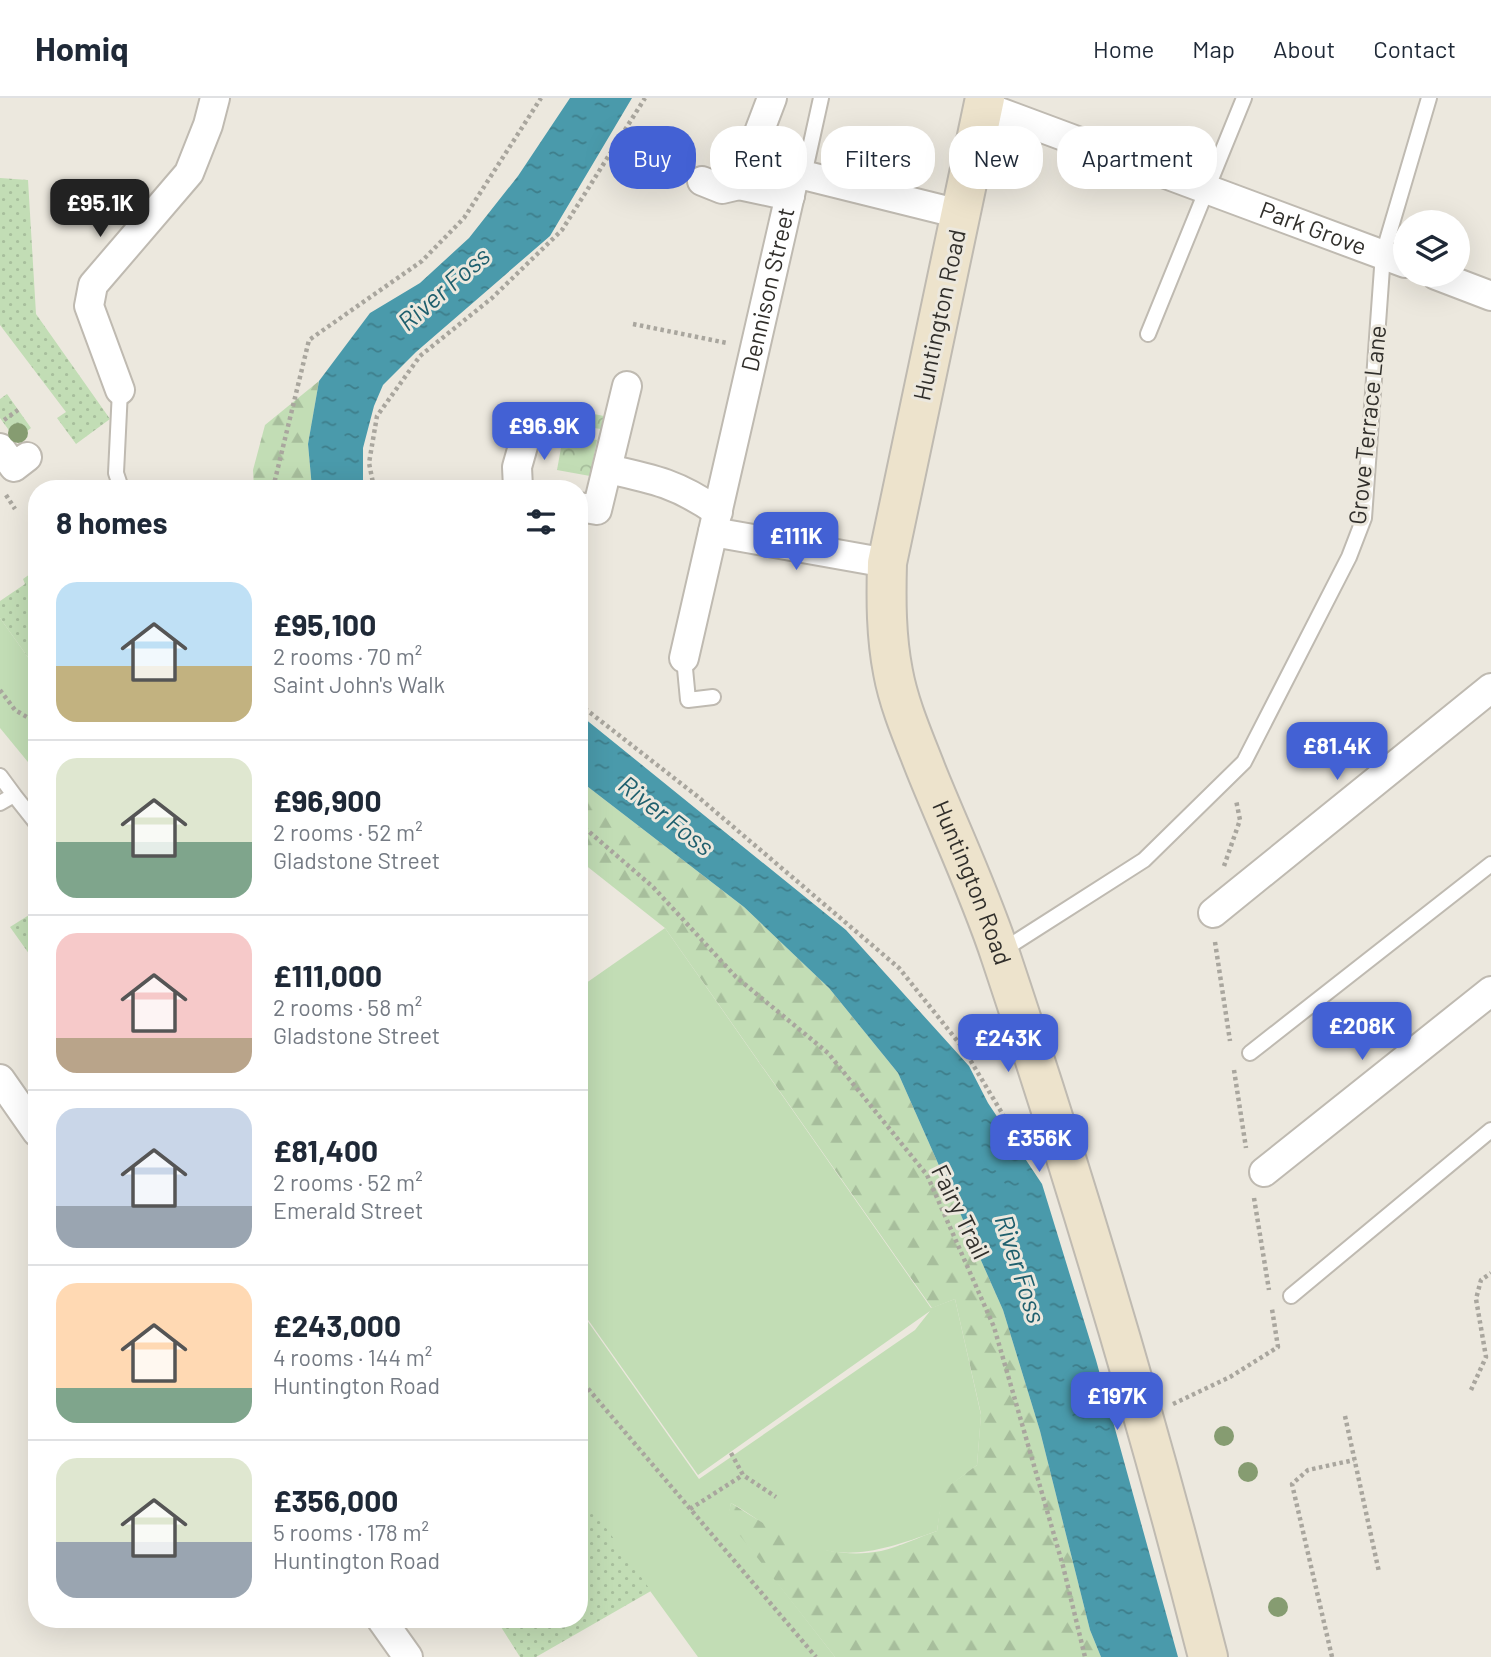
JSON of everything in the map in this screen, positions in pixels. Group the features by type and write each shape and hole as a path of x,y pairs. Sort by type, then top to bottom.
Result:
{"street":[{"path":"120,390 89,306 93,285 189,173 208,125 215,98"},
{"path":"761,126 772,98"},
{"name":"Park Grove","path":"984,102 1057,130"},
{"name":"Huntington Road","path":"984,102 887,563 886,619 893,674 915,741 999,952 1140,1408 1208,1657"},
{"path":"702,181 710,184"},
{"name":"Dennison Street","path":"807,188 960,214"},
{"name":"Dennison Street","path":"684,658 755,349 796,189"},
{"name":"Park Grove","path":"1211,189 1393,259"},
{"path":"1467,287 1491,296"},
{"path":"588,508 597,510 627,386"},
{"path":"518,480 517,467 527,432"},
{"path":"608,469 664,481 693,495 716,522 887,563"},
{"path":"1213,913 1491,688"},
{"path":"1255,1174 1491,991"},
{"path":"0,1079 28,1119"},
{"path":"387,1628 408,1657"}],"lane":[{"path":"807,149 821,98"},
{"path":"1217,161 1244,98"},
{"name":"Grove Terrace Lane","path":"1405,210 1429,98"},
{"path":"1148,334 1205,189"},
{"name":"Grove Terrace Lane","path":"999,952 1144,860 1244,762 1349,557 1364,518 1393,268"},
{"path":"118,480 116,473 120,390"},
{"path":"684,658 688,700 713,697"},
{"path":"0,776 28,812"},
{"path":"0,803 14,794"},
{"path":"1250,1053 1491,864"},
{"path":"1291,1296 1491,1130"}],"path":[{"path":"275,480 309,341 422,261 464,218 541,98"},
{"path":"626,126 645,98"},
{"path":"372,480 369,463 377,416 420,356 492,298 562,230 609,153"},
{"path":"633,324 755,349"},
{"path":"0,423 18,410"},
{"path":"0,690 15,710 28,718"},
{"path":"588,711 697,796 900,968 963,1048 1030,1161"},
{"path":"1231,1046 1212,925 1213,898 1240,820 1235,794 1244,762"},
{"name":"Fairy Trail","path":"588,831 653,887 736,977 828,1053 927,1175 994,1327 1063,1566 1085,1657"},
{"path":"1233,1059 1255,1174 1269,1294"},
{"path":"1471,1390 1486,1357 1476,1299 1481,1280 1491,1273"},
{"path":"1140,1408 1180,1403 1278,1348 1272,1308"},
{"path":"588,1389 816,1657"},
{"path":"1345,1416 1379,1572"},
{"path":"730,1453 743,1475 776,1497"},
{"path":"1332,1657 1292,1484 1308,1470 1354,1460"},
{"path":"690,1509 743,1475"}],"green space":[{"path":"0,178 28,180 36,314 110,419 76,444 57,418 66,412 0,325"},
{"path":"319,381 308,444 311,480 254,480 253,470 265,425"},
{"path":"7,394 31,428 16,440 0,418 0,399"},
{"path":"568,409 604,416 601,429 594,428 591,439 597,440 590,476 557,470"},
{"path":"28,575 28,657 0,618 0,601 25,584 23,579"},
{"path":"0,618 28,657 28,762 0,728"},
{"path":"588,787 744,907 829,988 898,1073 1003,1310 1040,1431 1090,1630 1101,1657 835,1657 727,1519 731,1503 784,1534 820,1549 840,1552 881,1551 937,1531 942,1491 977,1465 981,1414 955,1299 932,1308 665,928 588,867"},
{"path":"28,916 28,952 10,927"},
{"path":"665,928 931,1308 955,1299 981,1415 977,1465 943,1491 937,1531 893,1546 835,1552 795,1541 731,1503 728,1519 835,1657 698,1657 588,1505 588,1322 699,1479 915,1330 930,1311 698,1475 588,1320 588,982"},
{"path":"588,1503 651,1591 588,1627"},
{"path":"502,1628 587,1628 536,1657 520,1657"}],"water":[{"name":"River Foss","path":"570,98 632,98 615,126 609,126 609,137 550,236 416,352 383,385 374,406 363,448 363,480 311,480 308,444 319,381 370,313 420,283 469,238 518,176"},
{"name":"River Foss","path":"588,721 846,930 969,1066 988,1103 1042,1184 1096,1360 1178,1657 1101,1657 1090,1630 1040,1431 1003,1310 898,1073 829,988 744,907 588,787"}]}
